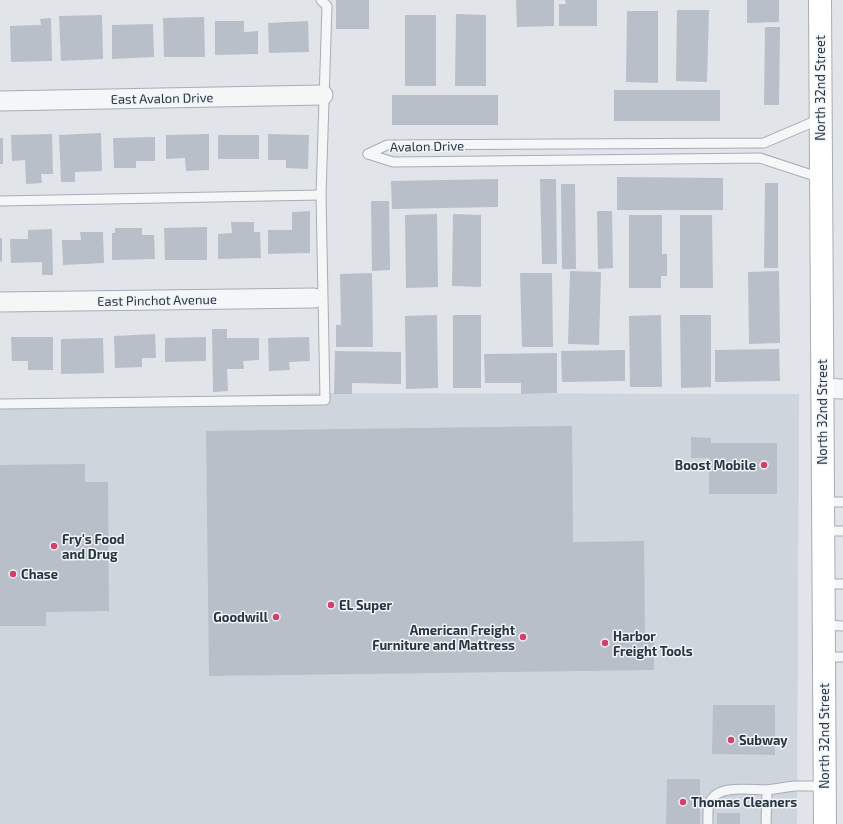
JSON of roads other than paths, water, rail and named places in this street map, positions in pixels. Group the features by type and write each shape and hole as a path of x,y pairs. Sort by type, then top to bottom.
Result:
{"main road":[{"name":"North 32nd Street","path":"820,0 822,388 833,502 834,657 824,786 825,824"}],"street":[{"name":"East Avalon Drive","path":"0,101 323,95"},
{"name":"East Pinchot Avenue","path":"0,302 314,298"},
{"path":"822,388 843,389"}],"lane":[{"path":"0,404 325,400 321,195 327,6 321,0"},
{"name":"Avalon Drive","path":"820,119 764,143 387,145 368,154 393,162 760,158 821,178"},
{"path":"0,201 321,195"},
{"path":"708,824 709,802 715,794 727,790 767,790 794,786 824,786"},
{"path":"766,824 767,790"}],"place":[{"name":"Boost Mobile","path":"764,465"},
{"name":"Fry's Food and Drug","path":"54,546"},
{"name":"Chase","path":"13,574"},
{"name":"EL Super","path":"331,605"},
{"name":"Goodwill","path":"276,617"},
{"name":"American Freight Furniture and Mattress","path":"523,637"},
{"name":"Harbor Freight Tools","path":"605,643"},
{"name":"Subway","path":"731,740"},
{"name":"Thomas Cleaners","path":"683,802"}]}
